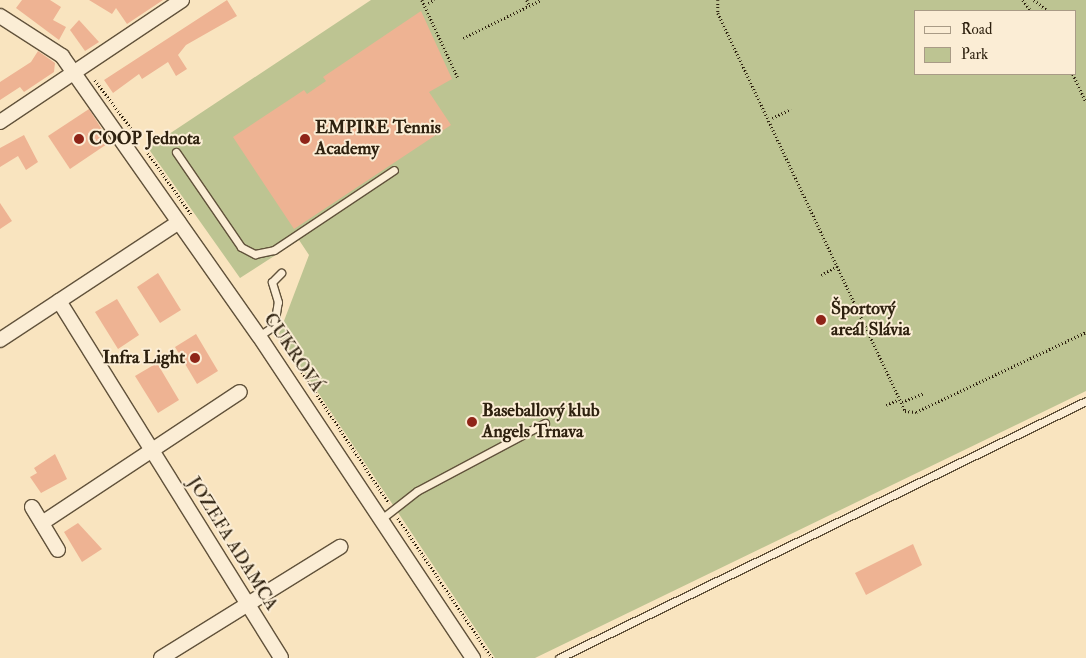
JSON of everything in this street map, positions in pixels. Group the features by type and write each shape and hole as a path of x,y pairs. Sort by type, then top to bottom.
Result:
{"street":[{"path":"0,122 75,73 173,2"},
{"name":"CUKROVÁ","path":"0,16 62,56 75,73 259,336 473,658"},
{"path":"0,340 179,222"},
{"name":"JOZEFA ADAMCA","path":"59,301 281,658"},
{"path":"42,523 240,392"},
{"path":"32,507 58,550"},
{"path":"162,658 340,547"}],"lane":[{"path":"176,152 241,247 256,254 274,250 394,170"},
{"path":"259,336 274,326 278,302 272,282 281,273"},
{"path":"559,658 1086,401"},
{"path":"380,520 417,491 545,423"}],"path":[{"path":"422,0 458,78"},
{"path":"428,3 434,0"},
{"path":"527,0 529,6"},
{"path":"463,38 542,0"},
{"path":"718,0 718,13 898,400 905,411 916,412 1086,332"},
{"path":"1034,0 1047,10"},
{"path":"1072,75 1086,102"},
{"path":"772,118 791,109"},
{"path":"820,274 837,266"},
{"path":"902,402 924,393"},
{"path":"886,405 898,400"}],"green space":[{"name":"Športový areál Slávia","path":"371,0 1086,0 1086,391 535,658 495,658 279,334 309,255 299,240 240,278 148,148"}],"building":[{"path":"22,0 50,0 61,7 53,20 66,27 59,40 16,8"},
{"path":"89,0 163,0 127,24 116,8 112,14"},
{"path":"227,0 237,16 186,45 178,55 187,69 176,76 168,62 142,79 139,74 113,93 104,80"},
{"path":"421,11 452,79 429,92 451,125 294,229 233,137 304,90 307,94 326,81 323,77"},
{"path":"79,20 99,42 85,51 70,30"},
{"path":"38,51 55,63 54,72 24,92 20,87 0,100 0,82 31,62"},
{"name":"COOP Jednota","path":"89,109 110,142 70,169 48,136"},
{"path":"24,135 38,162 26,170 18,156 0,167 0,148"},
{"path":"0,203 12,221 0,229"},
{"path":"158,273 181,310 160,323 137,287"},
{"path":"117,299 139,335 118,349 95,312"},
{"path":"196,334 218,371 197,384 175,347"},
{"path":"157,363 179,400 158,413 135,376"},
{"path":"55,454 67,479 41,493 30,477 37,473 34,468"},
{"path":"78,523 102,549 82,562 64,532"},
{"path":"913,544 922,565 866,595 855,573"}],"place":[{"name":"COOP Jednota","path":"79,139"},
{"name":"EMPIRE Tennis Academy","path":"305,139"},
{"name":"Športový areál Slávia","path":"821,320"},
{"name":"Infra Light","path":"195,358"},
{"name":"Baseballový klub Angels Trnava","path":"472,422"}]}
